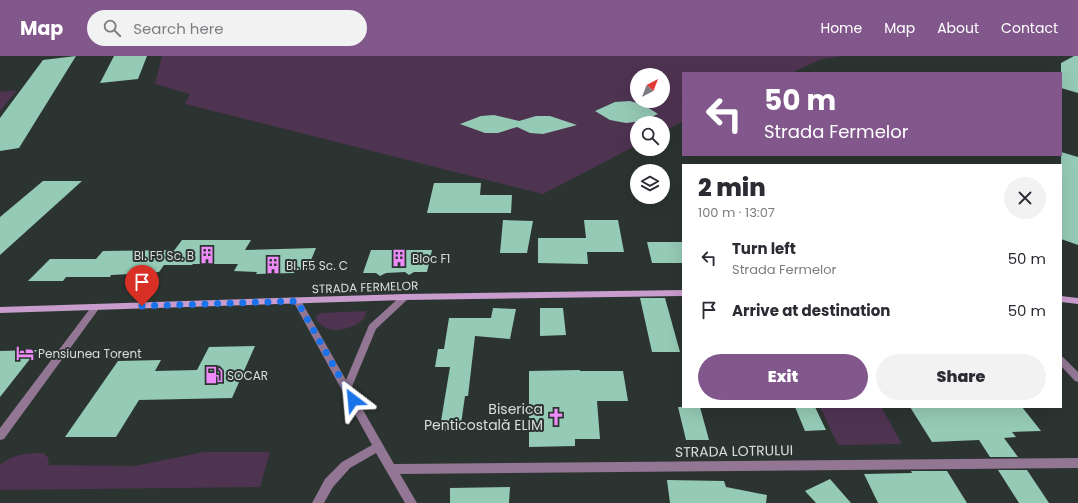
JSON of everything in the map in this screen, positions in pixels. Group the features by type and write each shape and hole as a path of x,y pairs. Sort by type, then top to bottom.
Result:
{"street":[{"name":"STRADA FERMELOR","path":"0,310 405,297 682,293"},
{"path":"346,388 372,327 405,297"},
{"path":"1062,299 1078,301"},
{"path":"297,301 378,448 411,503"},
{"path":"0,436 95,308"},
{"path":"1062,361 1078,378"},
{"path":"318,503 329,483 346,465 378,448"},
{"name":"STRADA LOTRULUI","path":"390,469 1078,463"}],"shaded area":[{"path":"162,56 842,56 822,59 793,72 682,72 682,122 670,128 670,116 630,116 630,149 543,194 185,104 190,94 155,84"},
{"path":"17,90 0,111 0,92"},
{"path":"366,311 363,320 359,323 349,328 338,330 328,329 316,320 317,315 321,313"},
{"path":"820,408 882,408 902,444 838,445"},
{"path":"204,452 270,452 260,487 0,490 0,465 10,458 20,455 44,453 48,458 49,465 135,466"}],"building":[{"path":"76,56 19,148 0,151 0,118 43,60"},
{"path":"114,56 147,56 138,79 100,83"},
{"path":"1074,56 1078,56 1078,93 1062,88 1061,63"},
{"path":"630,101 630,108 649,108 658,114 653,116 630,116 630,122 626,123 610,120 595,111 615,102"},
{"path":"494,115 519,121 536,116 550,116 577,125 543,134 530,133 517,127 498,133 485,133 460,124 481,116"},
{"path":"1062,152 1078,157 1078,245 1062,239"},
{"path":"43,181 82,181 0,255 0,217"},
{"path":"434,183 481,183 480,195 512,195 511,213 427,213"},
{"path":"503,220 533,221 527,253 500,253"},
{"path":"584,220 618,220 624,252 587,252 588,264 538,263 538,238 586,238"},
{"path":"182,240 251,240 245,250 316,248 307,270 295,270 294,273 256,274 257,272 234,271 238,264 193,264 164,265 159,272 150,273 111,275 110,277 66,277 63,281 28,281 50,259 96,259 103,251 174,250"},
{"path":"647,242 682,242 682,263 652,263"},
{"name":"Bloc F1","path":"371,250 432,250 427,272 414,272 409,275 405,272 386,273 380,276 376,273 363,273"},
{"path":"640,298 665,298 680,352 652,352"},
{"path":"493,308 516,309 510,339 475,336 468,396 465,396 460,431 443,431 444,421 441,421 450,367 435,367 438,349 444,349 449,318 491,318"},
{"path":"540,308 563,308 566,335 540,336"},
{"path":"255,346 232,398 139,400 116,437 65,437 118,361 161,360 155,371 197,370 209,347"},
{"path":"37,350 0,397 0,351"},
{"path":"529,371 623,371 628,401 597,401 600,439 575,439 575,446 529,447"},
{"path":"678,407 700,408 709,440 686,440"},
{"path":"795,408 815,408 826,430 805,431"},
{"path":"911,408 1023,408 1041,431 1012,432 1016,437 1004,438 1018,457 990,457 979,440 932,442"},
{"path":"998,470 1027,470 1049,503 1019,503"},
{"path":"911,471 947,471 967,503 878,503 864,474 912,473"},
{"path":"830,479 851,503 816,503 805,491"},
{"path":"667,480 724,481 726,487 767,495 766,503 670,503"},
{"path":"510,487 509,503 450,503 450,488"}],"place":[{"name":"Bl. F5 Sc. B","path":"207,255"},
{"name":"Bloc F1","path":"399,258"},
{"name":"Bl. F5 Sc. C","path":"273,265"},
{"name":"Pensiunea Torent","path":"25,353"},
{"name":"SOCAR","path":"214,375"},
{"name":"Biserica Penticostală ELIM","path":"556,417"}],"route":[{"path":"142,306 297,301 353,400"}]}
